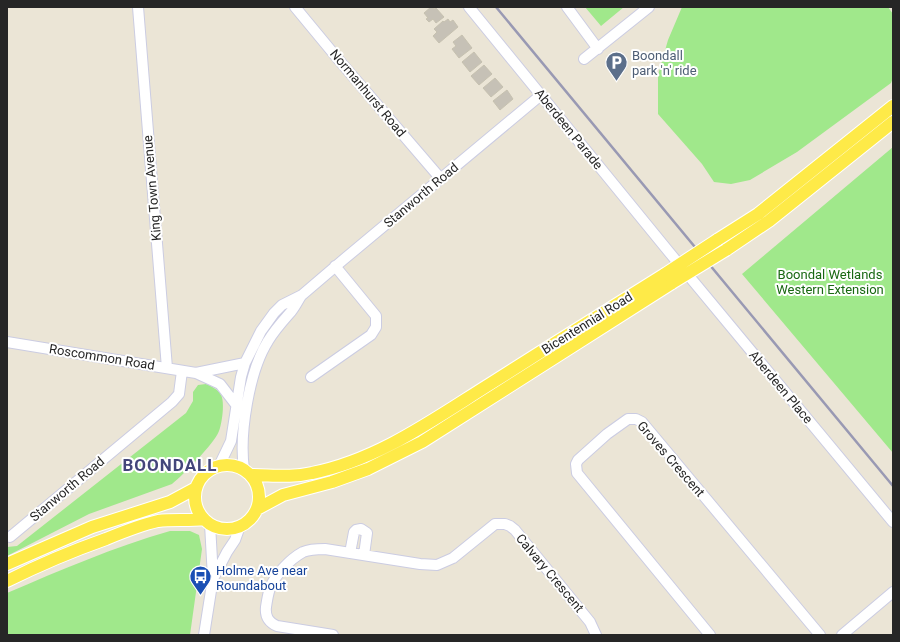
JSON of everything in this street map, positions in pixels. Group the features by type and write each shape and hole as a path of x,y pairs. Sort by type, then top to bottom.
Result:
{"main road":[{"name":"Bicentennial Road","path":"257,509 283,495 332,482 368,469 422,442 668,279 717,240 758,214 893,106"},
{"name":"Bicentennial Road","path":"248,472 280,477 313,473 352,461 389,445 425,426 668,279 726,250 769,222 893,122"},
{"path":"7,581 80,548 144,525 170,520 207,522 220,528 230,529 240,526 247,522 257,509 259,500 259,491 256,482 248,472 228,464 211,469 204,474 196,488 195,499 198,510 207,522"},
{"path":"7,564 92,527 170,502 196,488"}],"street":[{"name":"King Town Avenue","path":"138,7 167,368"},
{"name":"Normanhurst Road","path":"295,7 441,178"},
{"name":"Aberdeen Parade","path":"469,7 669,252"},
{"path":"567,7 598,49"},
{"path":"584,59 649,7"},
{"name":"Stanworth Road","path":"219,466 231,441 241,377 245,362 261,331 274,313 282,305 302,295 541,96"},
{"name":"Aberdeen Place","path":"669,252 893,522"},
{"path":"311,377 370,335 376,327 376,316 335,266"},
{"name":"Stanworth Road","path":"248,472 242,451 243,434 255,368 267,341 290,313 302,295"},
{"name":"Roscommon Road","path":"7,342 196,373 220,384 237,406"},
{"name":"Roscommon Road","path":"196,373 245,362"},
{"name":"Stanworth Road","path":"10,537 172,402 179,394 182,371"},
{"name":"Groves Crescent","path":"710,635 577,473 576,464 581,456 625,420 632,419 642,422 820,635"},
{"path":"204,635 213,578 207,522"},
{"name":"Calvary Crescent","path":"333,635 272,624 266,614 270,588 280,573 293,560 304,552 317,549 420,564 438,565 453,558 495,524 505,524 515,530 558,582 590,622 596,635"},
{"path":"213,578 235,540 240,526"},
{"path":"350,553 354,532 361,529 367,533 364,556"},
{"path":"842,635 893,592"}],"green space":[{"path":"585,7 624,7 601,26"},
{"path":"682,7 888,7 893,14 893,78 891,83 797,152 750,180 731,184 714,182 702,164 658,114 658,75 668,40"},
{"name":"Boondal Wetlands Western Extension","path":"893,147 893,453 742,274"},
{"path":"206,384 217,390 222,398 223,413 219,431 205,451 172,484 89,514 7,556 7,547 17,546 186,413 193,401 193,392 198,385"},
{"path":"170,531 190,531 199,535 202,549 190,635 7,635 7,593 68,567 149,537"}],"building":[{"path":"431,7 434,9 436,8 444,17 436,23 433,19 429,22 424,13"},
{"path":"448,19 450,22 453,20 458,27 439,43 433,36 437,32 434,29 443,21 444,22"},
{"path":"462,35 472,48 459,58 452,49 456,46 453,42"},
{"path":"474,52 482,62 470,72 462,62"},
{"path":"484,65 492,74 479,85 471,76"},
{"path":"495,78 503,87 491,97 483,88"},
{"path":"507,90 513,99 500,110 493,101"}],"railway":[{"path":"496,7 893,486"}],"place":[{"name":"Boondall park 'n' ride","path":"616,82"},
{"name":"Holme Ave near Roundabout","path":"201,596"}],"district":[{"name":"BOONDALL","path":"170,465"}]}
